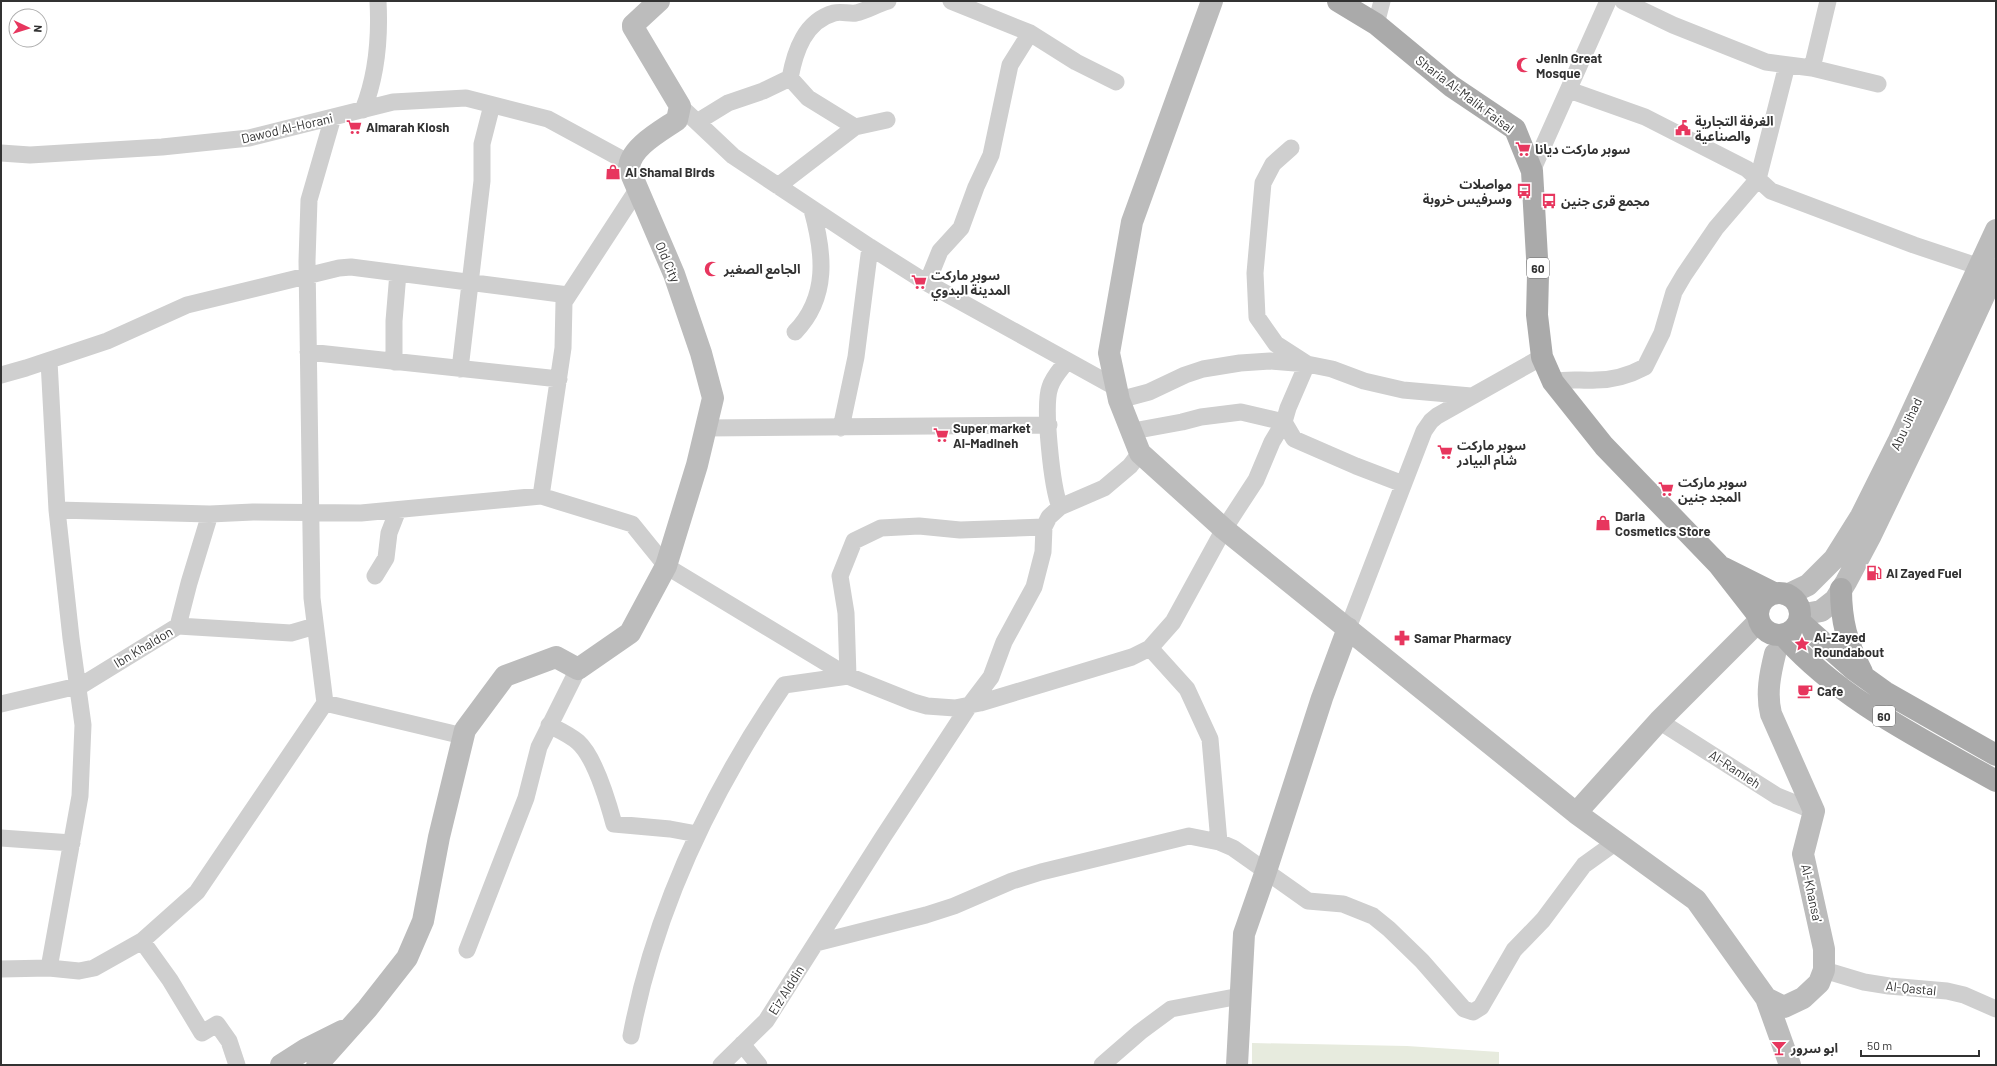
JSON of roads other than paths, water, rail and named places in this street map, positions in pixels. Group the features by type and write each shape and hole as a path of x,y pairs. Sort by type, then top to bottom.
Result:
{"main road":[{"name":"Sharia Al-Malik Faisal","path":"1338,1 1376,24 1450,86 1515,128 1532,171 1538,275 1537,315 1542,357 1553,382 1604,446 1718,564"},
{"name":"60","path":"1718,564 1781,594 1798,604 1789,631 1801,655 1858,700 1996,781"},
{"name":"60","path":"1718,564 1758,618 1767,633 1774,635 1789,631 1885,692 1996,755"},
{"path":"1841,589 1844,629 1850,650 1865,678"},
{"path":"1758,618 1762,601 1781,594"}],"street":[{"path":"363,110 376,62 378,40 378,1"},
{"path":"659,1 633,25 633,27 680,106 734,156 812,210 927,283 1067,361 1117,393 1149,392 1185,375 1215,367 1270,361 1307,364 1332,369 1380,385 1403,390 1471,396"},
{"path":"790,78 793,59 805,34 818,19 835,13 856,13 888,1"},
{"path":"951,1 1030,33 1076,62 1116,82"},
{"path":"1212,1 1132,222 1110,353 1117,393 1133,431 1140,453 1224,529 1576,813 1696,900 1766,998 1790,1065"},
{"path":"1376,24 1382,1"},
{"path":"1532,171 1608,1"},
{"path":"1623,1 1673,25 1766,62 1812,68 1878,84"},
{"path":"1812,68 1828,1"},
{"path":"927,283 940,251 961,228 976,187 991,156 1010,66 1030,33"},
{"path":"1553,382 1568,378 1592,380 1613,378 1645,367 1662,333 1674,292 1684,275 1716,228 1758,179 1787,65"},
{"path":"697,122 728,103 763,91 790,78"},
{"path":"790,78 808,98 855,127"},
{"path":"1568,90 1645,117 1747,169 1771,191 1914,245 1990,269"},
{"name":"Dawod Al-Horani","path":"1,153 30,155 162,147 249,138 392,102 466,98 548,119 629,164"},
{"path":"460,369 482,182 482,144 492,105"},
{"path":"629,164 632,155 637,150 677,120 680,106"},
{"path":"1,969 49,968 79,971 94,968 142,941 197,892 325,703 312,598 307,276 308,206 333,117"},
{"path":"778,186 855,127 887,120"},
{"path":"1291,148 1273,164 1262,183 1256,273 1257,317 1276,344 1307,364"},
{"name":"Old City","path":"578,669 630,633 666,566 697,465 713,398 701,353 674,274 630,173 629,164"},
{"path":"541,496 563,348 564,306 568,295 637,190"},
{"path":"796,332 808,318 818,293 820,249 812,210"},
{"name":"Abu Jihad","path":"1789,631 1835,600 1874,528 1990,269 1996,230"},
{"path":"841,428 856,357 870,247"},
{"path":"1,375 49,361 107,341 187,305 339,268 398,273 568,295"},
{"name":"Abu Jihad","path":"1781,594 1808,585 1834,559 1861,516 1898,442 1990,269"},
{"path":"394,362 394,321 398,273"},
{"path":"308,352 559,379"},
{"path":"1236,1065 1244,934 1322,698 1424,431 1431,421 1471,396 1542,357"},
{"path":"49,361 57,510 83,725 80,796 49,968"},
{"path":"1060,507 1053,486 1047,412 1049,387 1067,361"},
{"path":"57,510 210,514 253,512 361,513 541,496 632,524 666,566 848,676 913,702 927,706 955,708 969,706 1132,657 1150,648 1173,622 1224,529 1256,480 1272,442 1284,422 1288,408 1307,364"},
{"path":"1133,431 1201,417 1240,412 1284,422 1294,439 1356,466 1403,484"},
{"path":"706,428 1049,425"},
{"path":"848,676 846,613 840,576 854,541 881,528 919,526 960,530 1044,527 1049,517 1060,507 1104,488 1130,466 1140,453"},
{"path":"375,576 386,558 389,533 398,510"},
{"path":"178,626 189,583 210,514"},
{"name":"Eiz Alddin","path":"721,1065 766,1022 969,706 991,677 1004,642 1034,587 1043,552 1044,527"},
{"path":"1576,813 1659,721 1758,618"},
{"name":"Ibn Khaldon","path":"1,704 78,686 178,626 291,634 315,626"},
{"path":"1789,631 1769,680 1768,697 1771,714 1814,811"},
{"path":"1150,648 1187,689 1210,739 1219,842"},
{"path":"317,1065 367,1010 407,958 423,921 439,837 464,730 506,675 556,657 578,669 549,724 534,760 526,798 467,950"},
{"path":"631,1036 640,990 656,936 681,867 727,776 759,722 784,685 848,676"},
{"path":"325,703 462,736"},
{"name":"Al-Ramleh","path":"1659,721 1777,796 1814,811"},
{"path":"549,724 579,743 599,779 608,802 614,824 670,829 697,834"},
{"name":"Al-Khansa'","path":"1766,998 1784,1007 1794,1003 1814,988 1824,970 1824,949 1803,854 1814,811"},
{"path":"816,943 880,928 933,913 954,906 1012,881 1055,868 1189,836 1219,842 1246,856 1308,901 1342,904 1373,916 1389,929 1422,961 1463,1008 1473,1012 1481,1007 1514,950 1547,915 1584,865 1616,842"},
{"path":"1,838 72,843"},
{"path":"142,941 170,980 202,1033 217,1024 229,1041 237,1065"},
{"name":"Al-Qastal","path":"1824,970 1864,982 1889,986 1947,991 1964,995 1996,1010"},
{"path":"1102,1065 1140,1032 1171,1009 1240,996"},
{"path":"281,1065 306,1049 351,1028"},
{"path":"742,1044 759,1065"}],"place":[{"name":"Jenin Great Mosque","path":"1524,65"},
{"name":"Almarah Kiosh","path":"354,127"},
{"name":"الغرفة التجارية والصناعية","path":"1683,128"},
{"name":"سوبر ماركت ديانا","path":"1523,149"},
{"name":"Al Shamal Birds","path":"613,172"},
{"name":"مواصلات وسرفيس خروبة","path":"1524,191"},
{"name":"مجمع قرى جنين","path":"1549,201"},
{"name":"الجامع الصغير","path":"712,269"},
{"name":"سوبر ماركت المدينة البدوي","path":"919,282"},
{"name":"Super market Al-Madineh","path":"941,435"},
{"name":"سوبر ماركت شام البيادر","path":"1445,452"},
{"name":"سوبر ماركت المجد جنين","path":"1666,489"},
{"name":"Daria Cosmetics Store","path":"1603,523"},
{"name":"Al Zayed Fuel","path":"1874,573"},
{"name":"Samar Pharmacy","path":"1402,638"},
{"name":"Al-Zayed Roundabout","path":"1802,644"},
{"name":"Cafe","path":"1805,691"},
{"name":"ابو سرور","path":"1779,1048"}]}
